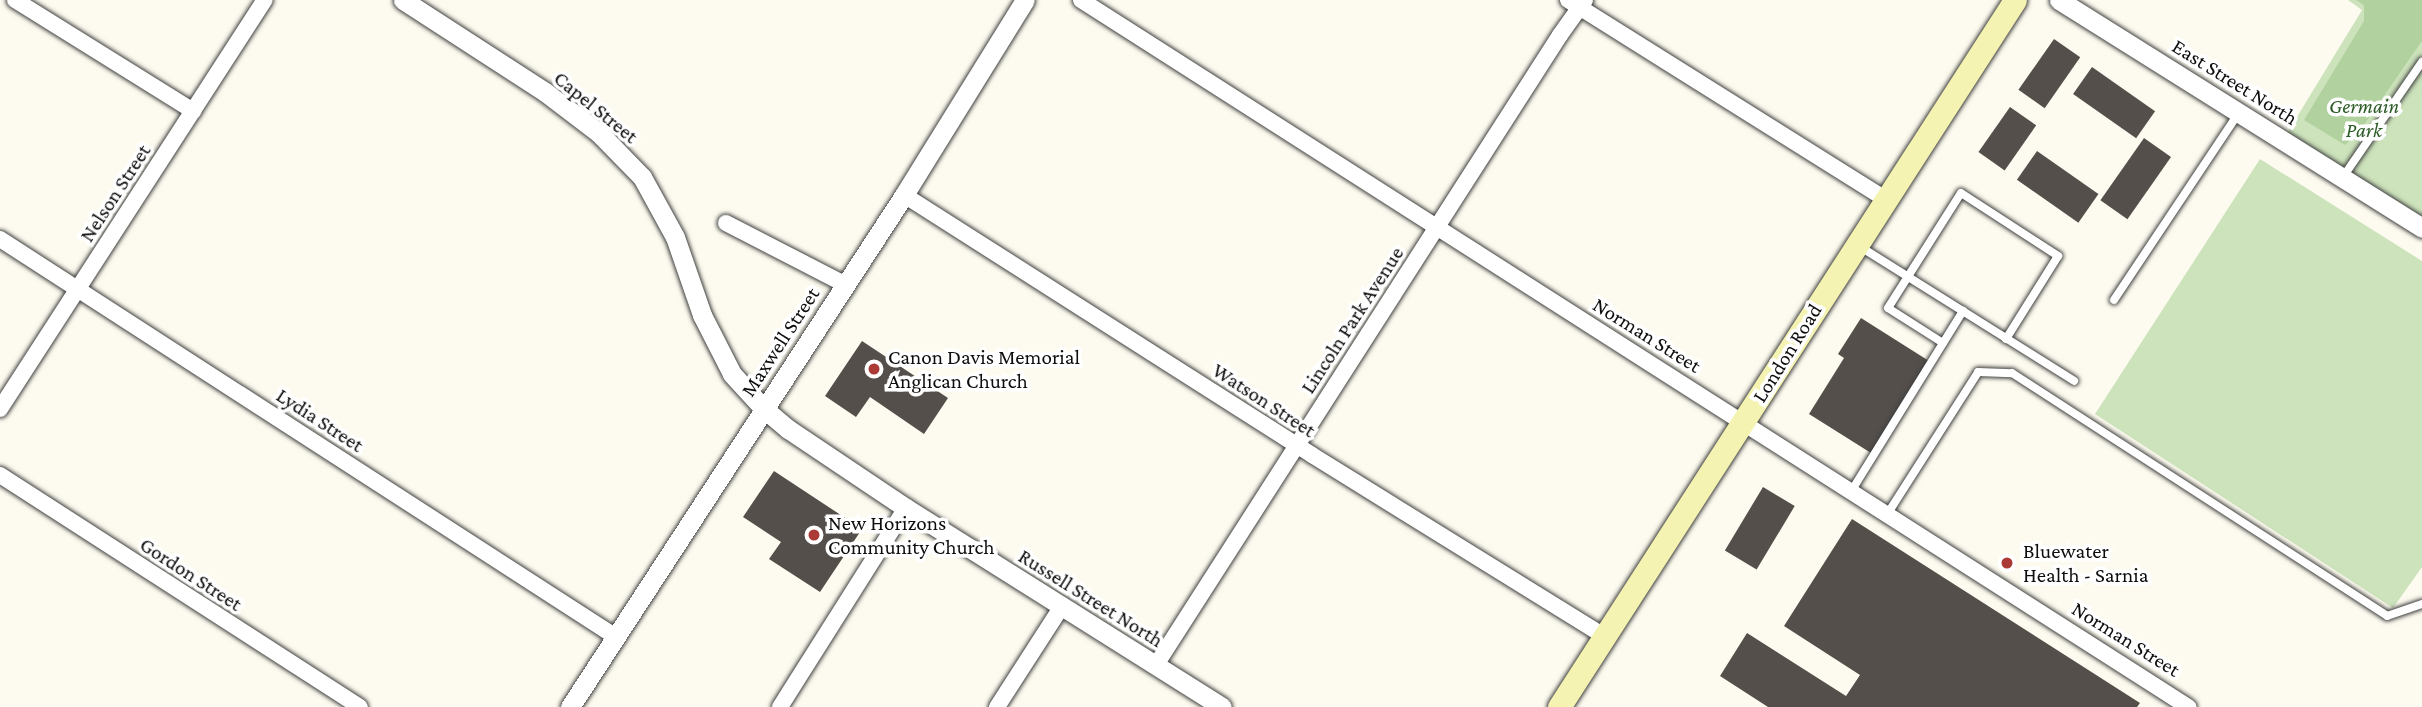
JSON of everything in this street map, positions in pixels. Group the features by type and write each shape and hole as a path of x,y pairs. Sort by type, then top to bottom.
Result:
{"main road":[{"name":"London Road","path":"1559,707 2015,0"}],"street":[{"path":"15,0 194,111"},
{"name":"Nelson Street","path":"0,409 265,0"},
{"name":"Capel Street","path":"403,0 545,92 599,133 642,177 675,237 702,315 732,374 764,408"},
{"name":"Maxwell Street","path":"570,707 904,195 1025,0"},
{"name":"Norman Street","path":"1081,0 2188,707"},
{"name":"East Street North","path":"2059,0 2240,111 2422,228"},
{"path":"1578,3 1885,199"},
{"name":"Lincoln Park Avenue","path":"1156,665 1578,3"},
{"name":"Watson Street","path":"904,195 1297,446 1605,637"},
{"path":"726,223 844,284"},
{"name":"Lydia Street","path":"0,239 616,637"},
{"name":"Russell Street North","path":"764,408 788,429 906,508 1222,707"},
{"name":"Gordon Street","path":"0,475 360,707"},
{"path":"780,707 906,508"},
{"path":"997,707 1062,606"}],"lane":[{"path":"2343,177 2422,62"},
{"path":"2114,300 2240,111"},
{"path":"1943,343 1888,308 1961,192 2058,256 2007,339"},
{"path":"1857,244 2074,381"},
{"path":"1852,490 1963,311"},
{"path":"1888,513 1978,372 2012,373 2387,616 2422,604"}],"green space":[{"name":"Germain Park","path":"2348,0 2422,0 2422,228 2283,140 2362,10"},
{"path":"2356,0 2422,0 2422,41 2359,132 2345,145 2304,120 2364,21 2364,5"},
{"path":"2260,159 2422,261 2422,567 2393,608 2095,414"}],"building":[{"path":"2054,39 2080,57 2045,108 2018,90"},
{"path":"2092,67 2155,111 2136,138 2073,94"},
{"path":"2010,107 2036,125 2005,170 1978,152"},
{"path":"2144,138 2171,157 2127,219 2100,200"},
{"path":"2037,151 2098,194 2078,223 2017,180"},
{"path":"1861,318 1929,361 1871,453 1809,414 1844,358 1838,354"},
{"name":"Canon Davis Memorial Anglican Church","path":"862,341 948,398 924,434 870,397 856,417 825,396"},
{"name":"New Horizons Community Church","path":"774,471 862,529 820,592 769,559 781,542 743,517"},
{"path":"1763,487 1795,506 1757,569 1725,550"},
{"path":"1852,519 2140,703 2137,707 1768,707 1720,676 1747,633 1846,696 1860,675 1784,626"}],"place":[{"name":"Canon Davis Memorial Anglican Church","path":"874,369"},
{"name":"New Horizons Community Church","path":"814,535"},
{"name":"Bluewater Health - Sarnia","path":"2007,563"}]}
